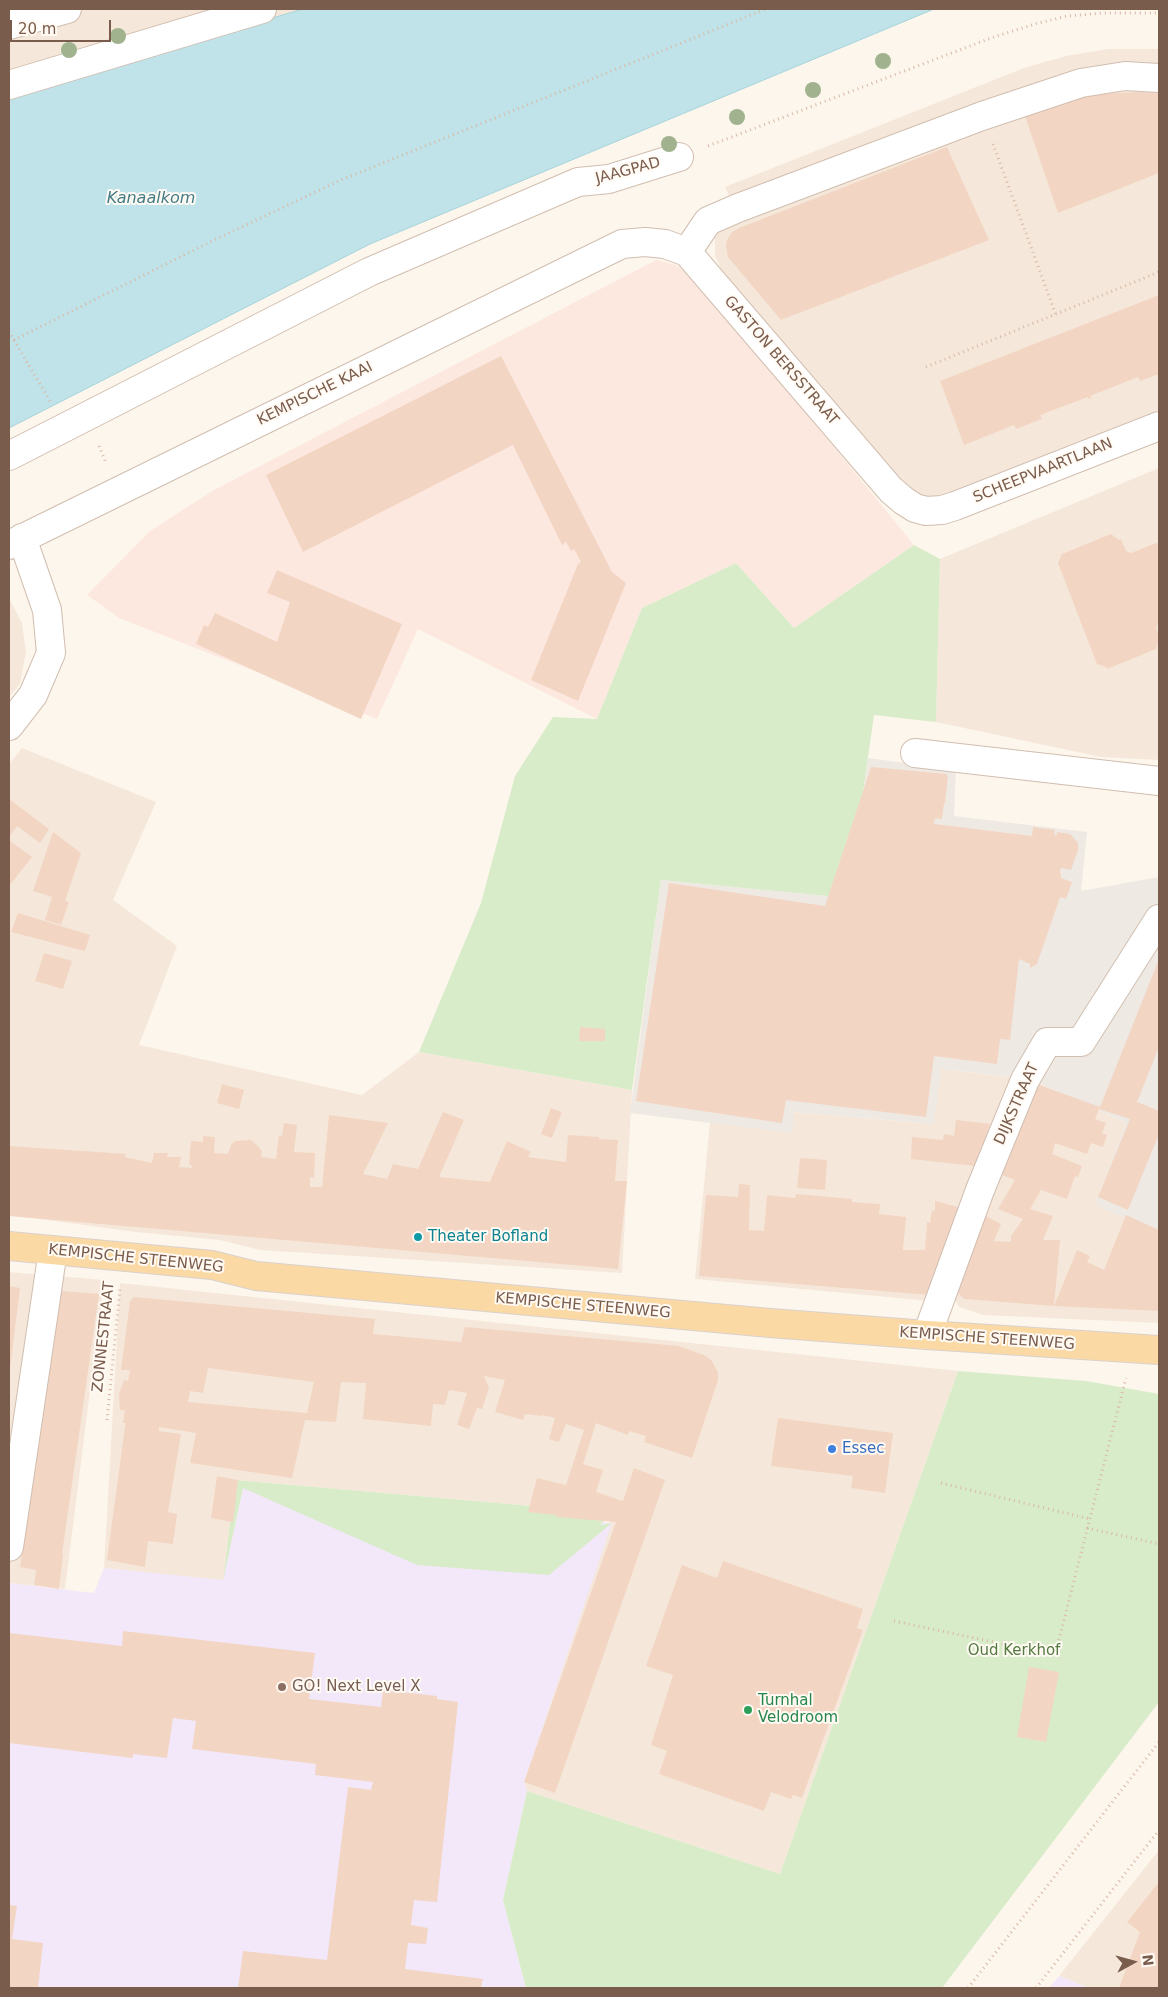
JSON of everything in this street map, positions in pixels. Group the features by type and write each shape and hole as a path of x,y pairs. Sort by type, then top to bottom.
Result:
{"main road":[{"name":"KEMPISCHE STEENWEG","path":"9,1246 212,1265 266,1277 926,1336 1146,1349"}],"street":[{"path":"9,25 67,9"},
{"path":"9,85 262,9"},
{"path":"687,252 708,221 982,116 1081,83 1126,76 1159,78"},
{"name":"JAAGPAD","path":"9,456 369,272 578,182 610,179 679,157"},
{"name":"KEMPISCHE KAAI","path":"15,541 622,244 645,242 665,244 687,252"},
{"name":"GASTON BERSSTRAAT","path":"687,252 891,490 904,502 926,511"},
{"name":"SCHEEPVAARTLAAN","path":"926,511 942,510 955,506 1159,426"},
{"path":"9,726 33,695 51,653 47,610 15,541"},
{"path":"915,753 1159,781"},
{"name":"DIJKSTRAAT","path":"926,1336 980,1190 1025,1080 1047,1042 1082,1042 1159,919"},
{"path":"9,1547 53,1250"}],"path":[{"path":"14,340 212,241 344,179 766,9"},
{"path":"679,157 991,38 1035,24 1068,16 1103,13 1159,13"},
{"path":"982,116 1056,315"},
{"path":"926,366 1159,272"},
{"path":"9,331 52,406"},
{"path":"85,416 119,491"},
{"name":"ZONNESTRAAT","path":"107,1420 124,1257"},
{"path":"894,1621 1055,1656 1087,1528 1146,1349"},
{"path":"941,1483 1090,1519"},
{"path":"1087,1528 1159,1544"},
{"path":"968,1988 1159,1742"},
{"path":"1036,1988 1159,1830"}],"shaded area":[{"path":"9,9 303,9 9,96"},
{"path":"1108,49 1159,49 1159,410 945,494 930,497 919,495 904,485 721,269 715,256 715,237 718,231 738,215 725,187 1024,68 1066,56"},
{"path":"656,260 676,265 699,282 914,545 794,628 736,563 642,608 597,719 418,629 377,719 119,618 87,595 150,531 214,490"},
{"path":"1159,468 1159,760 1101,757 936,722 940,559"},
{"path":"9,601 22,623 26,652 20,684 9,697"},
{"path":"22,748 156,802 113,900 177,946 139,1045 362,1095 419,1052 632,1090 622,1273 260,1250 220,1240 136,1232 9,1215 9,764"},
{"path":"868,758 956,770 954,816 1087,832 1081,891 1159,877 1159,1231 1095,1205 1126,1123 1030,1079 941,1069 934,1124 794,1112 792,1133 630,1113 661,880 848,898"},
{"path":"941,1069 1010,1077 930,1301 695,1279 710,1122 792,1133 793,1112 933,1124"},
{"path":"1030,1079 1127,1123 1095,1205 1159,1231 1159,1323 984,1315 959,1307 953,1297"},
{"path":"9,1272 104,1280 65,1589 9,1583"},
{"path":"120,1283 958,1371 780,1874 527,1791 524,1782 612,1513 235,1480 223,1581 104,1568"},
{"name":"GO! Next Level X","path":"243,1488 612,1523 524,1782 527,1791 503,1900 526,1988 9,1988 9,1583 94,1593 104,1568 223,1580"},
{"path":"1159,1850 1159,1988 1089,1988 1059,1976"},
{"path":"1059,1976 1089,1988 1049,1988"}],"green space":[{"path":"914,545 940,559 936,722 874,715 848,898 661,880 632,1090 419,1052 481,903 515,776 553,717 597,719 642,608 736,563 794,628"},
{"name":"Oud Kerkhof","path":"958,1371 1086,1381 1159,1394 1159,1702 942,1988 526,1988 503,1900 527,1791 780,1874"},
{"path":"235,1480 612,1513 600,1525 612,1523 549,1575 417,1565 243,1488 223,1581"}],"water":[{"name":"Kanaalkom","path":"303,9 934,9 370,244 9,428 9,96"}],"building":[{"path":"1159,93 1159,173 1058,213 1025,116 1075,99 1100,94"},
{"path":"947,147 989,240 781,320 728,257 727,240 732,232 739,228"},
{"path":"1159,295 1159,374 1140,381 1138,377 1090,396 1092,398 1089,399 1088,397 1040,415 1042,419 1016,429 1014,425 964,445 940,381"},
{"path":"501,356 612,572 626,583 578,701 531,680 578,564 581,562 574,549 571,551 566,542 562,545 513,445 303,552 266,475"},
{"path":"1111,534 1119,540 1121,539 1126,551 1131,553 1159,542 1159,622 1156,627 1159,639 1156,649 1107,669 1097,664 1058,563 1062,554"},
{"path":"277,570 402,624 361,719 196,644 204,625 208,627 215,613 277,642 290,602 267,593"},
{"path":"871,767 947,774 942,819 935,818 934,824 1032,836 1033,827 1055,830 1054,835 1057,835 1057,832 1070,834 1078,843 1078,850 1071,870 1062,868 1060,870 1061,878 1072,882 1066,899 1060,897 1037,964 1030,968 1030,964 1019,959 1010,1040 1000,1039 997,1064 934,1056 926,1117 786,1100 782,1123 636,1101 669,883 825,906"},
{"path":"9,799 49,829 40,843 17,826 9,837"},
{"path":"53,832 81,853 65,901 69,902 61,925 45,920 52,897 33,891"},
{"path":"9,840 32,857 9,886"},
{"path":"18,913 90,935 85,951 11,932"},
{"path":"44,953 72,961 63,989 35,981"},
{"path":"1159,959 1159,1047 1137,1102 1159,1111 1159,1134 1128,1210 1098,1197 1130,1119 1099,1109 1095,1119 1106,1123 1102,1133 1107,1135 1103,1147 1091,1143 1087,1154 1055,1143 1052,1154 1082,1166 1078,1177 1075,1176 1067,1199 1041,1190 1030,1209 1053,1216 1043,1240 1060,1240 1054,1306 964,1299 957,1292 980,1213 1001,1224 994,1241 1011,1242 1011,1236 1023,1219 998,1209 1015,1180 997,1173 1031,1082 1100,1107"},
{"path":"580,1027 605,1029 605,1041 579,1041"},
{"path":"222,1084 244,1090 239,1109 217,1103"},
{"path":"551,1108 562,1112 552,1138 541,1134"},
{"path":"443,1112 464,1120 439,1177 490,1182 507,1141 531,1152 528,1157 566,1162 568,1135 618,1140 615,1181 627,1181 618,1269 9,1216 9,1146 126,1154 125,1157 152,1163 154,1153 168,1153 167,1157 181,1157 179,1167 193,1168 189,1163 191,1141 203,1142 203,1136 215,1137 214,1153 228,1154 231,1145 235,1141 251,1140 262,1152 261,1157 276,1159 279,1135 282,1136 284,1123 297,1125 294,1152 315,1153 314,1178 310,1177 310,1187 322,1187 329,1115 388,1123 363,1174 387,1179 393,1164 418,1169"},
{"path":"956,1120 990,1124 976,1166 911,1159 912,1137 943,1140 944,1134 954,1136"},
{"path":"800,1158 827,1160 825,1190 797,1188"},
{"path":"739,1184 750,1185 749,1230 764,1231 767,1195 795,1198 796,1194 852,1199 852,1202 880,1204 879,1214 906,1217 903,1250 925,1250 927,1222 930,1223 932,1210 935,1211 935,1201 961,1208 930,1295 699,1276 706,1195 738,1197"},
{"path":"1126,1215 1159,1230 1159,1311 1054,1306 1077,1250 1090,1256 1087,1262 1104,1270"},
{"path":"9,1286 20,1288 10,1369 9,1369"},
{"path":"61,1291 99,1294 62,1554 59,1589 34,1585 36,1570 20,1567"},
{"path":"134,1297 375,1319 373,1334 461,1342 465,1327 679,1346 704,1355 711,1360 718,1372 718,1380 692,1458 644,1442 646,1436 629,1431 628,1435 596,1423 583,1464 603,1470 596,1492 623,1501 634,1468 665,1480 555,1793 524,1782 616,1522 556,1517 556,1515 528,1512 537,1478 566,1485 584,1430 566,1424 559,1442 549,1439 555,1418 525,1414 523,1420 495,1412 505,1380 484,1376 489,1388 482,1409 477,1408 469,1429 457,1425 467,1393 449,1390 445,1405 433,1404 431,1426 363,1419 366,1383 341,1382 336,1422 305,1420 292,1478 190,1463 196,1433 159,1427 159,1431 181,1434 168,1512 177,1514 173,1544 148,1541 145,1567 107,1560 126,1423 123,1423 125,1410 120,1410 119,1394 124,1380 128,1381 130,1370 121,1370 130,1301","holes":["208,1368 314,1382 307,1413 188,1402 190,1391 203,1393"]},
{"name":"Essec","path":"778,1418 893,1433 885,1493 851,1488 853,1476 771,1466"},
{"path":"217,1476 238,1480 233,1522 211,1518"},
{"name":"Turnhal Velodroom","path":"723,1561 863,1609 857,1628 863,1630 802,1798 793,1795 791,1799 771,1792 764,1811 659,1774 667,1751 651,1745 673,1675 646,1666 682,1565 717,1578"},
{"path":"123,1631 315,1653 309,1699 381,1707 383,1690 437,1696 437,1699 458,1702 437,1902 414,1900 411,1925 428,1928 426,1944 408,1943 405,1969 483,1979 481,1988 238,1988 243,1951 327,1960 348,1787 371,1790 373,1782 315,1775 316,1764 192,1749 196,1721 173,1718 167,1758 133,1754 133,1758 9,1743 9,1633 122,1646"},
{"path":"1029,1667 1059,1672 1046,1742 1017,1737"},
{"path":"1159,1882 1159,1988 1119,1988 1140,1932 1127,1922"},
{"path":"9,1905 17,1906 12,1939 43,1943 38,1988 9,1988"}],"place":[{"name":"Theater Bofland","path":"418,1237"},
{"name":"Essec","path":"832,1449"},
{"name":"GO! Next Level X","path":"282,1687"},
{"name":"Turnhal Velodroom","path":"748,1710"}]}
